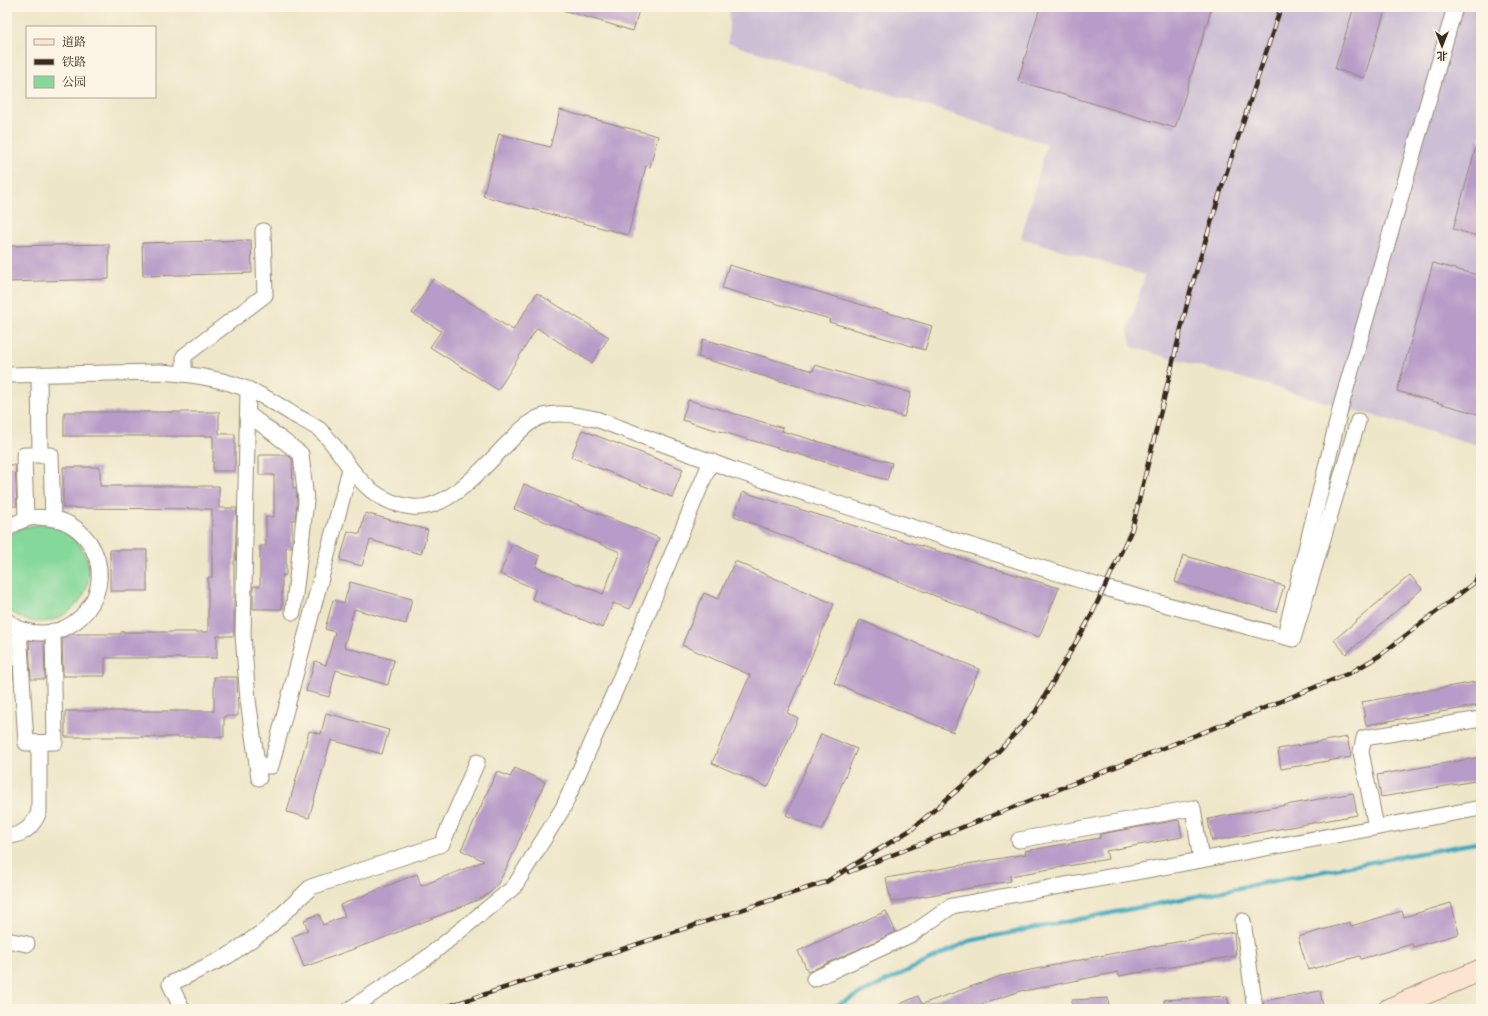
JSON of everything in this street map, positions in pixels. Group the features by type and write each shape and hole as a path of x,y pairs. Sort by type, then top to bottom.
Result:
{"main road":[{"path":"1389,1009 1481,970"}],"street":[{"path":"1284,638 1341,406 1456,7"},
{"path":"184,374 184,356 265,295 263,231"},
{"path":"7,375 161,372 184,374 228,383 248,389 264,396 320,430 331,442 362,484 381,498 396,504 412,507 429,506 446,499 462,487 523,428 534,420 547,415 558,414 576,415 596,419 780,485 1097,585 1293,640 1358,422"},
{"path":"39,374 40,455"},
{"path":"248,389 243,635 248,700 258,772 271,766 350,469"},
{"path":"248,414 301,454 306,501 293,612"},
{"path":"26,519 24,455 51,455 53,519"},
{"path":"350,1009 425,959 514,887 563,808 618,684 711,461"},
{"path":"7,529 19,521 41,516 64,521 83,533 96,552 100,574 96,597 83,616 64,629 53,631 42,633 13,625 26,743 55,742 53,631"},
{"path":"1376,827 1361,752 1364,738 1481,719"},
{"path":"7,836 22,833 29,828 35,821 39,812 39,743"},
{"path":"182,1009 170,984 234,952 268,928 311,887 442,844 478,762"},
{"path":"1019,840 1193,808 1201,860"},
{"path":"814,979 912,934 952,906 1481,808"},
{"path":"1244,921 1255,1009"},
{"path":"7,940 27,944"}],"shaded area":[{"path":"730,7 1481,7 1481,446 1132,347 1128,330 1145,275 1021,238 1047,144 728,43"}],"green space":[{"path":"40,524 58,527 72,536 85,554 89,572 85,591 75,606 67,613 50,621 36,622 23,618 7,609 7,537 21,528"}],"building":[{"path":"564,7 640,7 633,31 563,10"},
{"path":"1040,7 1212,7 1175,128 1018,81"},
{"path":"1354,7 1386,7 1364,78 1335,69"},
{"path":"560,110 658,136 650,167 646,166 628,235 483,196 499,134 550,147"},
{"path":"1478,140 1481,140 1481,237 1453,229"},
{"path":"251,240 252,273 143,276 142,243"},
{"path":"109,244 109,279 7,282 7,246"},
{"path":"1433,263 1481,276 1481,415 1397,391"},
{"path":"729,265 932,326 925,350 829,322 830,319 722,288"},
{"path":"433,279 513,330 537,293 609,337 592,363 537,328 498,390 430,347 441,331 412,313"},
{"path":"703,339 813,371 815,365 911,393 904,417 698,357"},
{"path":"688,400 783,428 782,431 892,463 887,480 682,420"},
{"path":"64,412 219,412 219,434 235,434 235,471 213,471 213,436 64,436"},
{"path":"582,430 683,469 672,497 571,457"},
{"path":"259,455 288,455 292,459 293,488 296,488 297,504 295,520 292,520 292,547 286,547 286,575 282,575 282,609 253,609 253,586 260,586 260,546 266,546 266,517 274,517 274,475 259,475"},
{"path":"7,465 15,465 17,506 7,506"},
{"path":"63,467 100,467 100,486 219,486 219,508 237,508 234,561 234,636 217,636 217,658 105,658 105,676 63,676 62,638 71,634 121,634 121,632 208,632 208,577 212,577 212,509 63,508"},
{"path":"524,484 659,538 630,609 613,603 603,628 532,599 536,589 500,574 512,544 540,556 536,567 603,594 620,552 514,509"},
{"path":"743,492 1059,588 1039,637 734,516"},
{"path":"365,513 428,530 421,554 370,540 362,566 340,560 348,531 360,534"},
{"path":"110,550 147,550 147,591 110,591"},
{"path":"1183,555 1284,586 1276,612 1175,582"},
{"path":"735,561 834,604 787,713 798,718 768,787 712,763 750,675 682,645 704,593 718,599"},
{"path":"1410,575 1422,589 1346,654 1334,640"},
{"path":"350,582 412,599 406,624 354,609 344,647 394,660 388,685 336,670 329,697 306,691 315,661 326,665 335,632 325,629 333,600 344,603"},
{"path":"860,620 979,669 953,732 834,683"},
{"path":"30,640 44,641 45,679 31,679"},
{"path":"7,641 11,641 13,679 7,679"},
{"path":"214,677 237,677 238,716 224,716 224,737 65,737 65,711 214,711"},
{"path":"1481,681 1481,705 1366,725 1362,702"},
{"path":"326,713 389,730 382,754 331,740 309,818 287,812 309,731 321,734"},
{"path":"821,734 857,749 822,830 786,815"},
{"path":"1347,737 1351,757 1281,769 1278,749"},
{"path":"1481,757 1481,780 1381,797 1377,775"},
{"path":"515,768 545,782 509,863 499,882 491,892 480,899 381,939 304,967 292,937 308,930 304,920 319,914 323,925 345,916 340,905 417,874 421,886 484,861 461,850 497,771 510,777"},
{"path":"1353,793 1357,815 1212,841 1208,819"},
{"path":"1179,820 1182,837 1106,851 1108,859 1010,876 1011,881 891,902 886,878 1026,854 1025,851 1100,838 1100,834"},
{"path":"1451,903 1459,934 1413,947 1412,944 1361,959 1360,956 1308,970 1298,937 1350,922 1351,926 1402,911 1404,917"},
{"path":"886,911 896,932 808,972 798,951"},
{"path":"1234,932 1236,956 1119,976 1118,972 1024,990 968,1009 889,1009 918,996 922,1004 1001,976 1115,953"},
{"path":"1320,991 1323,1006 1306,1009 1264,1009 1263,1001"},
{"path":"1227,996 1230,1009 1164,1009 1164,1000"},
{"path":"1108,998 1109,1009 1072,1009 1072,1000"}],"waterway":[{"path":"829,1009 969,941 1360,864 1481,842"}],"railway":[{"path":"440,1009 826,882 912,829 982,769 1036,711 1090,618 1132,529 1190,292 1224,180 1281,7"},
{"path":"849,872 1352,672 1379,656 1475,582 1481,572"}]}
